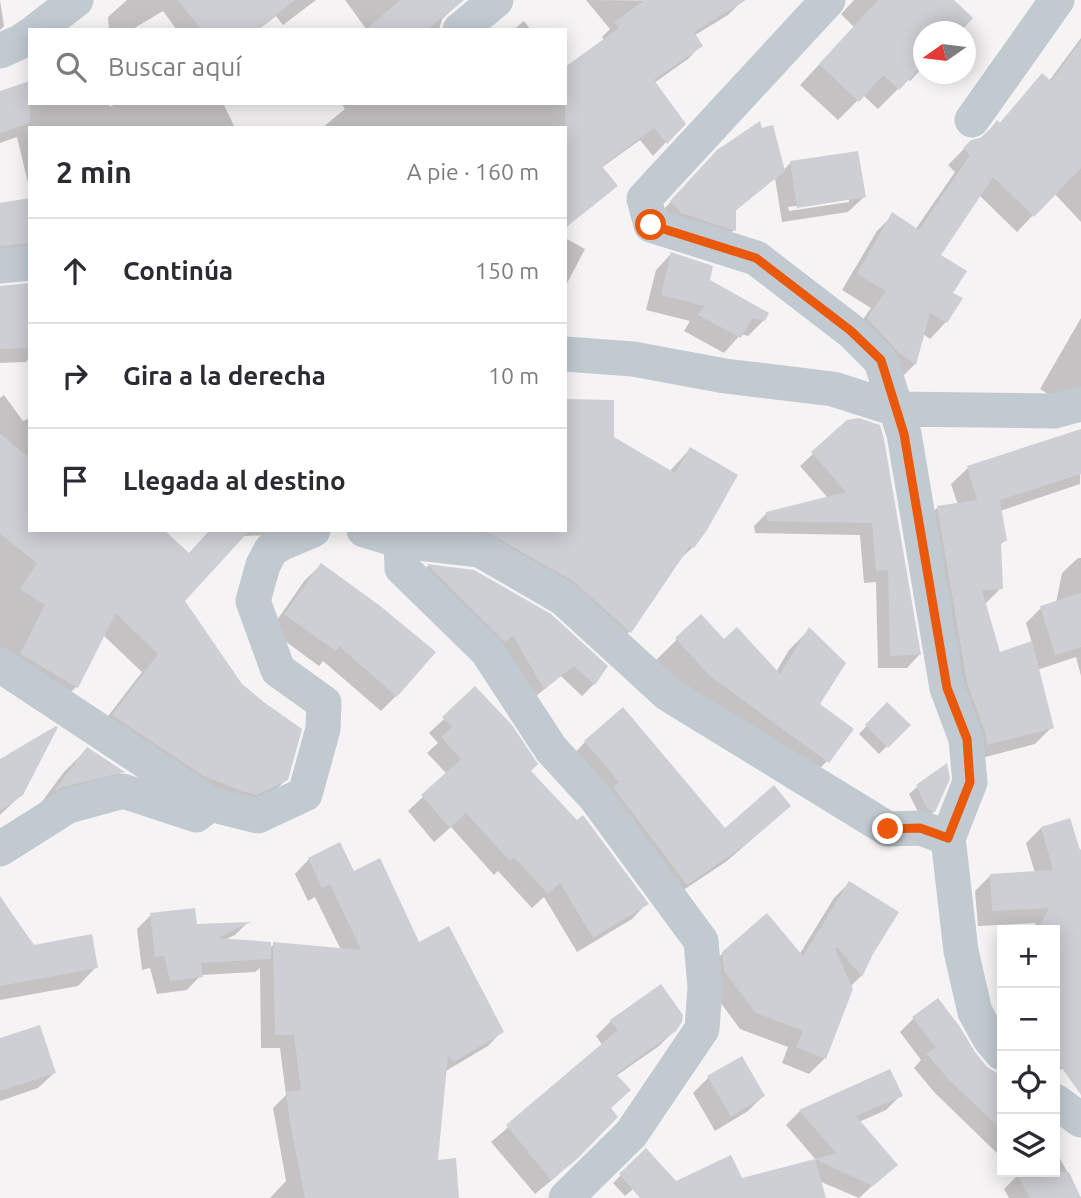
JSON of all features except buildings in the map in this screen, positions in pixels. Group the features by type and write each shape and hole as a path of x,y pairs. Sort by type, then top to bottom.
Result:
{"street":[{"path":"40,28 76,0"},
{"path":"462,28 496,0"},
{"path":"828,0 644,199 651,225 756,258 851,331 881,360 904,434 947,688 967,739 970,782 948,838 961,951 975,1012 990,1039 1000,1051"},
{"path":"972,120 1057,0"},
{"path":"0,51 28,36"},
{"path":"0,266 28,263"},
{"path":"567,354 633,359 725,376 833,389 896,409 1054,411 1081,404"},
{"path":"0,665 210,804 258,816 304,794 323,729 324,703 278,670 253,601 271,550 308,532"},
{"path":"371,532 401,541 480,550 563,598 668,694 888,829 920,828 948,838"},
{"path":"401,541 402,568 487,650 551,749 595,797 701,941 705,987 702,1029 631,1133 566,1198"},
{"path":"0,849 68,806 122,791 196,815 210,804"},
{"path":"1060,1104 1081,1119"}],"route":[{"path":"651,225 756,258 851,331 881,360 904,434 947,688 967,739 970,782 948,838 920,828 888,829"}]}
